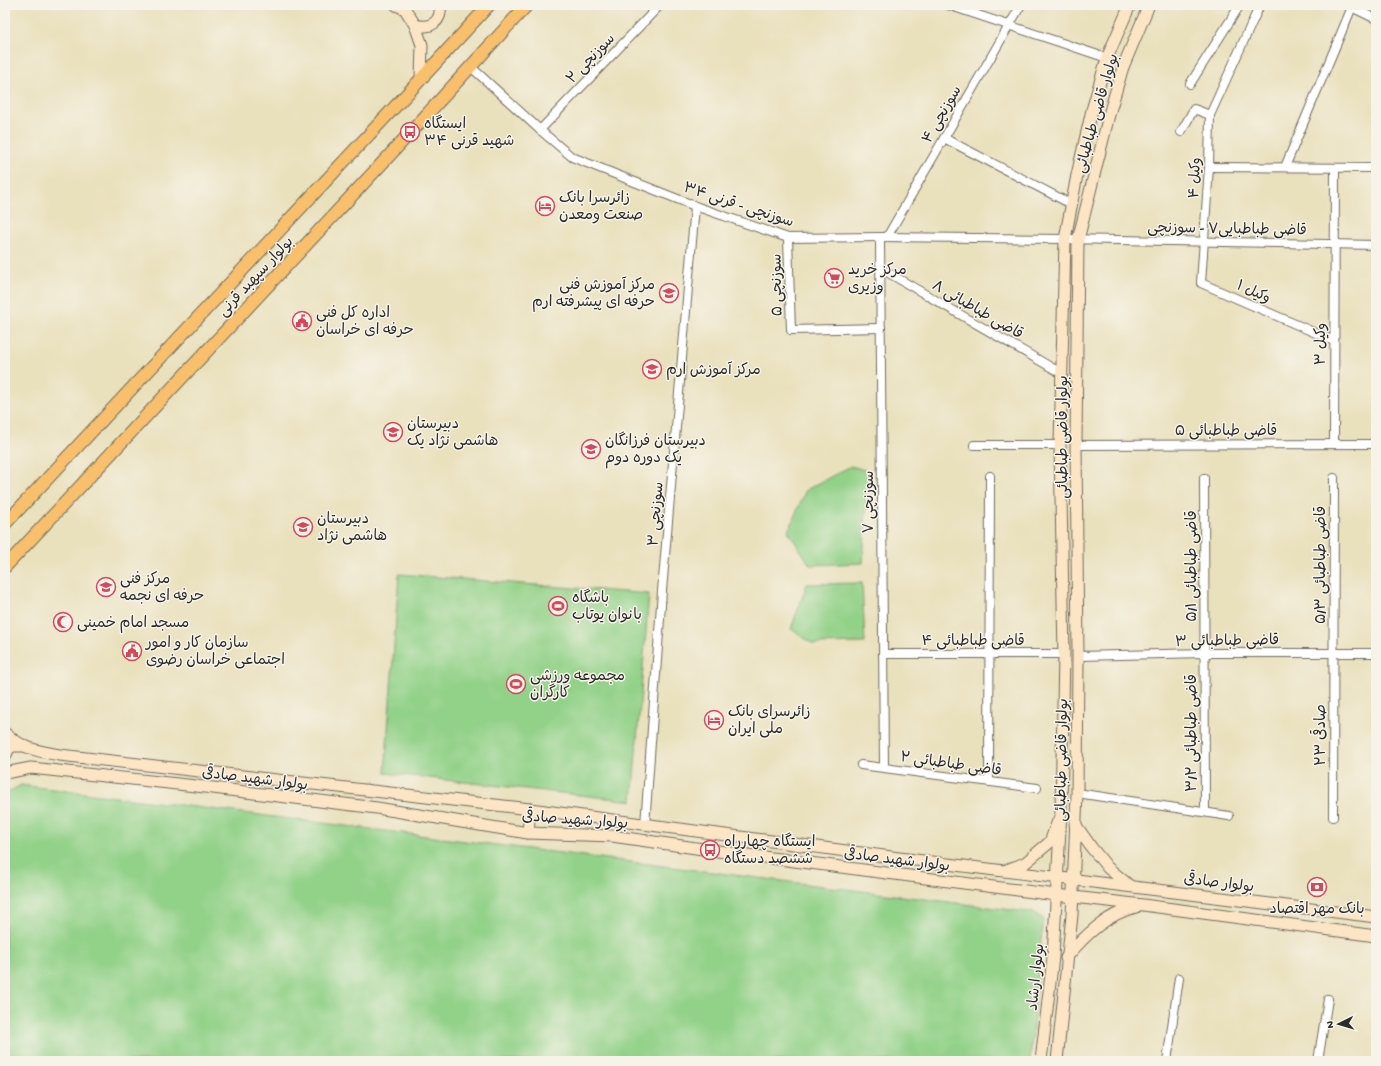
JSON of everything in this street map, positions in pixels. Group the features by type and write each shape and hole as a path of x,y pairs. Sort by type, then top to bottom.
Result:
{"main road":[{"path":"396,5 405,9 416,25 422,45 421,79"},
{"path":"416,25 423,27 431,25 438,20 440,5"},
{"name":"بولوار سپهبد قرنی","path":"5,524 489,5"},
{"name":"بولوار سپهبد قرنی","path":"5,567 527,5"},
{"name":"بولوار قاضی طباطبائی","path":"1056,895 1061,811 1064,654 1060,444 1065,239 1071,204 1092,110 1107,58 1130,5"},
{"name":"بولوار قاضی طباطبائی","path":"1072,897 1077,792 1078,656 1076,445 1078,240 1123,67 1149,5"},
{"name":"بولوار شهید صادقی","path":"5,733 13,740 33,750 60,755 530,810 1057,878"},
{"path":"10,772 5,757 9,748 14,746 26,746"},
{"name":"بولوار شهید صادقی","path":"10,772 31,768 58,770 205,787 377,808 528,832 612,836 725,852 1143,905"},
{"path":"528,832 530,810"},
{"path":"1006,871 1025,863 1050,842 1061,811"},
{"path":"1075,824 1108,868 1130,886"},
{"name":"بولوار صادقی","path":"1057,878 1376,917"},
{"name":"بولوار ارشاد","path":"1041,1061 1053,957 1056,895"},
{"name":"بولوار ارشاد","path":"1058,1061 1066,958 1072,915 1072,897"},
{"path":"1066,958 1080,940 1112,916 1128,909 1143,905 1376,936"}],"street":[{"name":"سوزنچی ۲","path":"540,130 660,5"},
{"path":"948,5 1107,58"},
{"name":"سوزنچی ۴","path":"884,237 944,138 1020,5"},
{"path":"1190,84 1240,5"},
{"path":"1181,132 1194,108 1210,116 1260,5"},
{"path":"1285,168 1349,6 1376,19"},
{"name":"سوزنچی - قرنی ۳۴","path":"470,66 572,157 695,206 788,238 884,237 1065,239"},
{"name":"وکيل ۴","path":"1204,242 1209,167 1210,116"},
{"path":"944,138 1071,204"},
{"path":"1209,167 1376,168"},
{"name":"وکيل ۳","path":"1334,444 1335,168"},
{"name":"سوزنچی ۳","path":"645,825 662,590 695,206"},
{"name":"سوزنچی ۷","path":"884,237 880,268 884,768"},
{"name":"سوزنچی ۵","path":"788,238 791,330 881,328"},
{"name":"قاضی طباطبایی۷ - سوزنچی","path":"1065,239 1376,245"},
{"name":"وکيل ۱","path":"1204,242 1201,283 1334,341"},
{"name":"قاضی طباطبائی ۸","path":"880,268 1061,373"},
{"path":"974,445 1060,444"},
{"name":"قاضی طباطبائی ۵","path":"1076,445 1376,444"},
{"path":"990,476 990,782"},
{"name":"قاضی طباطبائی ۵/۱","path":"1204,478 1205,653"},
{"name":"قاضی طباطبائی ۵/۳","path":"1334,478 1334,653"},
{"name":"قاضی طباطبائی ۳","path":"1078,656 1205,653 1376,653"},
{"name":"قاضی طباطبائی ۳/۲","path":"1205,653 1205,812"},
{"name":"صادقی ۲۳","path":"1334,653 1334,816"},
{"name":"قاضی طباطبائی ۴","path":"883,654 1064,654"},
{"name":"قاضی طباطبائی ۲","path":"862,765 1037,788"},
{"path":"1077,792 1229,816"},
{"path":"1167,1061 1179,978"},
{"path":"1318,1061 1328,999"}],"green space":[{"path":"851,466 868,471 863,563 810,565 788,531 806,490"},
{"name":"مجموعه ورزشی کارگران","path":"399,574 649,594 632,801 385,773"},
{"path":"862,583 865,643 813,644 791,629 807,584"},
{"path":"21,785 1036,913 1043,919 1030,1061 5,1061 5,794"}],"place":[{"name":"ایستگاه شهید قرنی ۳۴","path":"410,132"},
{"name":"زائرسرا بانک صنعت ومعدن","path":"545,206"},
{"name":"مرکز خرید وزیری","path":"834,278"},
{"name":"مرکز آموزش فنی حرفه ای پیشرفته ارم","path":"669,293"},
{"name":"اداره کل فنی حرفه ای خراسان","path":"302,321"},
{"name":"مرکز آموزش ارم","path":"652,369"},
{"name":"دبیرستان هاشمی نژاد یک","path":"393,432"},
{"name":"دبیرستان فرزانگان یک دوره دوم","path":"591,449"},
{"name":"دبیرستان هاشمی نژاد","path":"303,527"},
{"name":"مرکز فنی حرفه ای نجمه","path":"106,587"},
{"name":"باشگاه بانوان یوتاب","path":"558,606"},
{"name":"مسجد امام خمینی","path":"63,622"},
{"name":"سازمان کار و امور اجتماعی خراسان رضوی","path":"132,651"},
{"name":"مجموعه ورزشی کارگران","path":"516,684"},
{"name":"زائرسرای بانک ملی ایران","path":"714,720"},
{"name":"ایستگاه چهارراه ششصد دستگاه","path":"710,850"},
{"name":"بانک مهر اقتصاد","path":"1317,887"}]}
